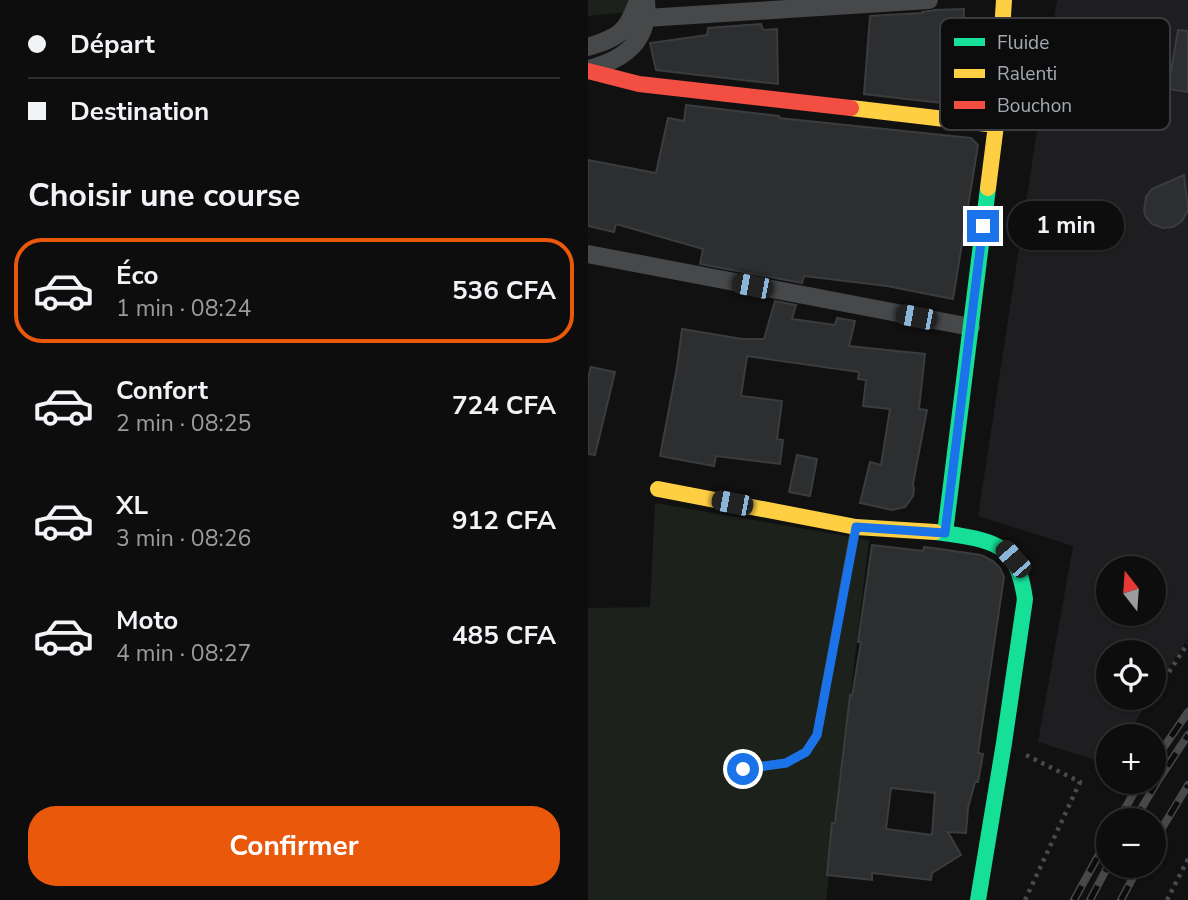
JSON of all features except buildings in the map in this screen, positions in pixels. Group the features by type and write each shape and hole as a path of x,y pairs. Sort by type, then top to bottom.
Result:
{"street":[{"path":"588,47 622,32 628,26 638,0"},
{"path":"588,70 617,59 634,45 640,36 646,9 929,0"},
{"path":"1003,18 1004,0"},
{"path":"588,70 639,84 940,119"},
{"path":"945,533 995,130"},
{"path":"588,254 971,327"},
{"path":"658,489 856,527 945,533 986,540 1003,548 1013,559 1022,579 1025,599 978,900"}],"lane":[{"path":"743,769 786,763 806,752 817,735 856,527"}],"path":[{"path":"1169,673 1188,643"},
{"path":"1004,743 1080,782 1025,900"},
{"path":"1167,900 1188,859"}],"shaded area":[{"path":"588,0 628,0 628,12 588,16"},
{"path":"1057,0 1188,0 1188,638 1166,673 1166,640 1096,640 1096,710 1143,710 1134,724 1096,724 1096,760 1038,742 1073,546 978,516 1037,130 1170,130 1170,18 1054,18"},
{"path":"655,503 869,540 826,900 588,900 588,608 650,607"}],"railway":[{"path":"1166,744 1188,712"},
{"path":"1142,808 1188,735"},
{"path":"1166,821 1188,785"},
{"path":"1125,808 1133,794"},
{"path":"1074,900 1096,860"},
{"path":"1090,900 1102,878"},
{"path":"1121,900 1133,878"}],"traffic: fast":[{"path":"945,533 988,188"},
{"path":"935,532 982,540 1002,549 1015,564 1025,599 978,900"}],"traffic: slow":[{"path":"1003,18 1004,0"},
{"path":"851,108 940,118"},
{"path":"988,188 995,130"},
{"path":"658,489 856,527 935,532"}],"traffic: jam":[{"path":"588,71 639,84 851,108"}],"route":[{"path":"743,769 786,763 806,752 817,735 856,527 945,533 983,226"}]}
